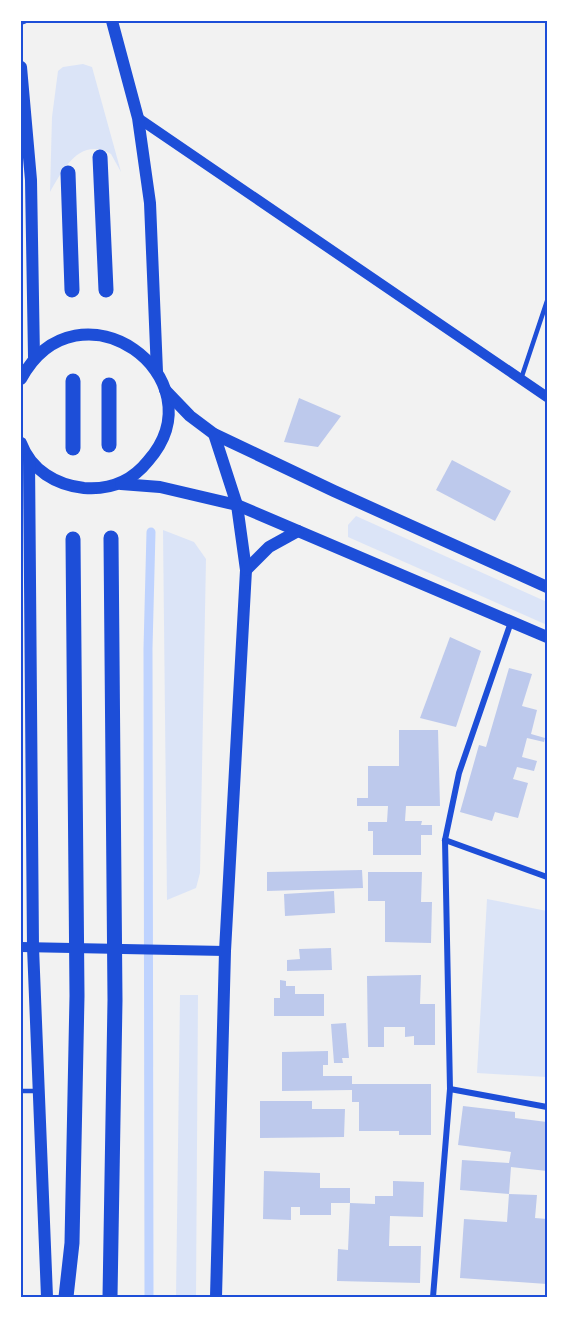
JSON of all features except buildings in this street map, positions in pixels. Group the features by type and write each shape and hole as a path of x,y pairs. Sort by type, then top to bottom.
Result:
{"main road":[{"path":"112,21 138,118 150,203 157,372"},
{"path":"21,67 31,180 28,359 21,379"},
{"path":"100,157 106,290"},
{"path":"68,173 72,290"},
{"path":"28,359 57,341 85,333 113,337 139,350 157,372 165,390 169,411 165,432 155,453 140,471 120,484"},
{"path":"73,381 73,448"},
{"path":"109,384 110,445"},
{"path":"165,390 190,416 214,434 547,587"},
{"path":"214,434 237,505 246,570 225,951 216,1297"},
{"path":"24,451 47,477 70,487 95,489 120,484 170,488 237,505 547,637"},
{"path":"24,451 27,947 47,1297"},
{"path":"246,570 269,546 297,531"},
{"path":"110,1297 115,1000 111,538"},
{"path":"66,1297 72,1244 77,996 73,539"}],"street":[{"path":"138,118 547,397"},
{"path":"434,1297 450,1089 445,840 459,772 511,621"},
{"path":"445,840 547,877"},
{"path":"27,947 225,951"},
{"path":"450,1089 547,1107"}],"lane":[{"path":"520,379 547,301"},
{"path":"21,1091 37,1091"}],"shaded area":[{"path":"83,64 92,67 121,172 111,154 90,149 82,152 67,165 50,192 52,117 58,71 63,67"},
{"path":"356,516 547,602 547,625 348,537 348,525"},
{"path":"163,530 194,542 206,559 200,873 196,888 167,900"},
{"path":"487,899 547,911 547,1077 477,1073"},
{"path":"180,995 198,995 196,1297 176,1297"}],"waterway":[{"path":"149,1297 148,648 151,532"}]}
